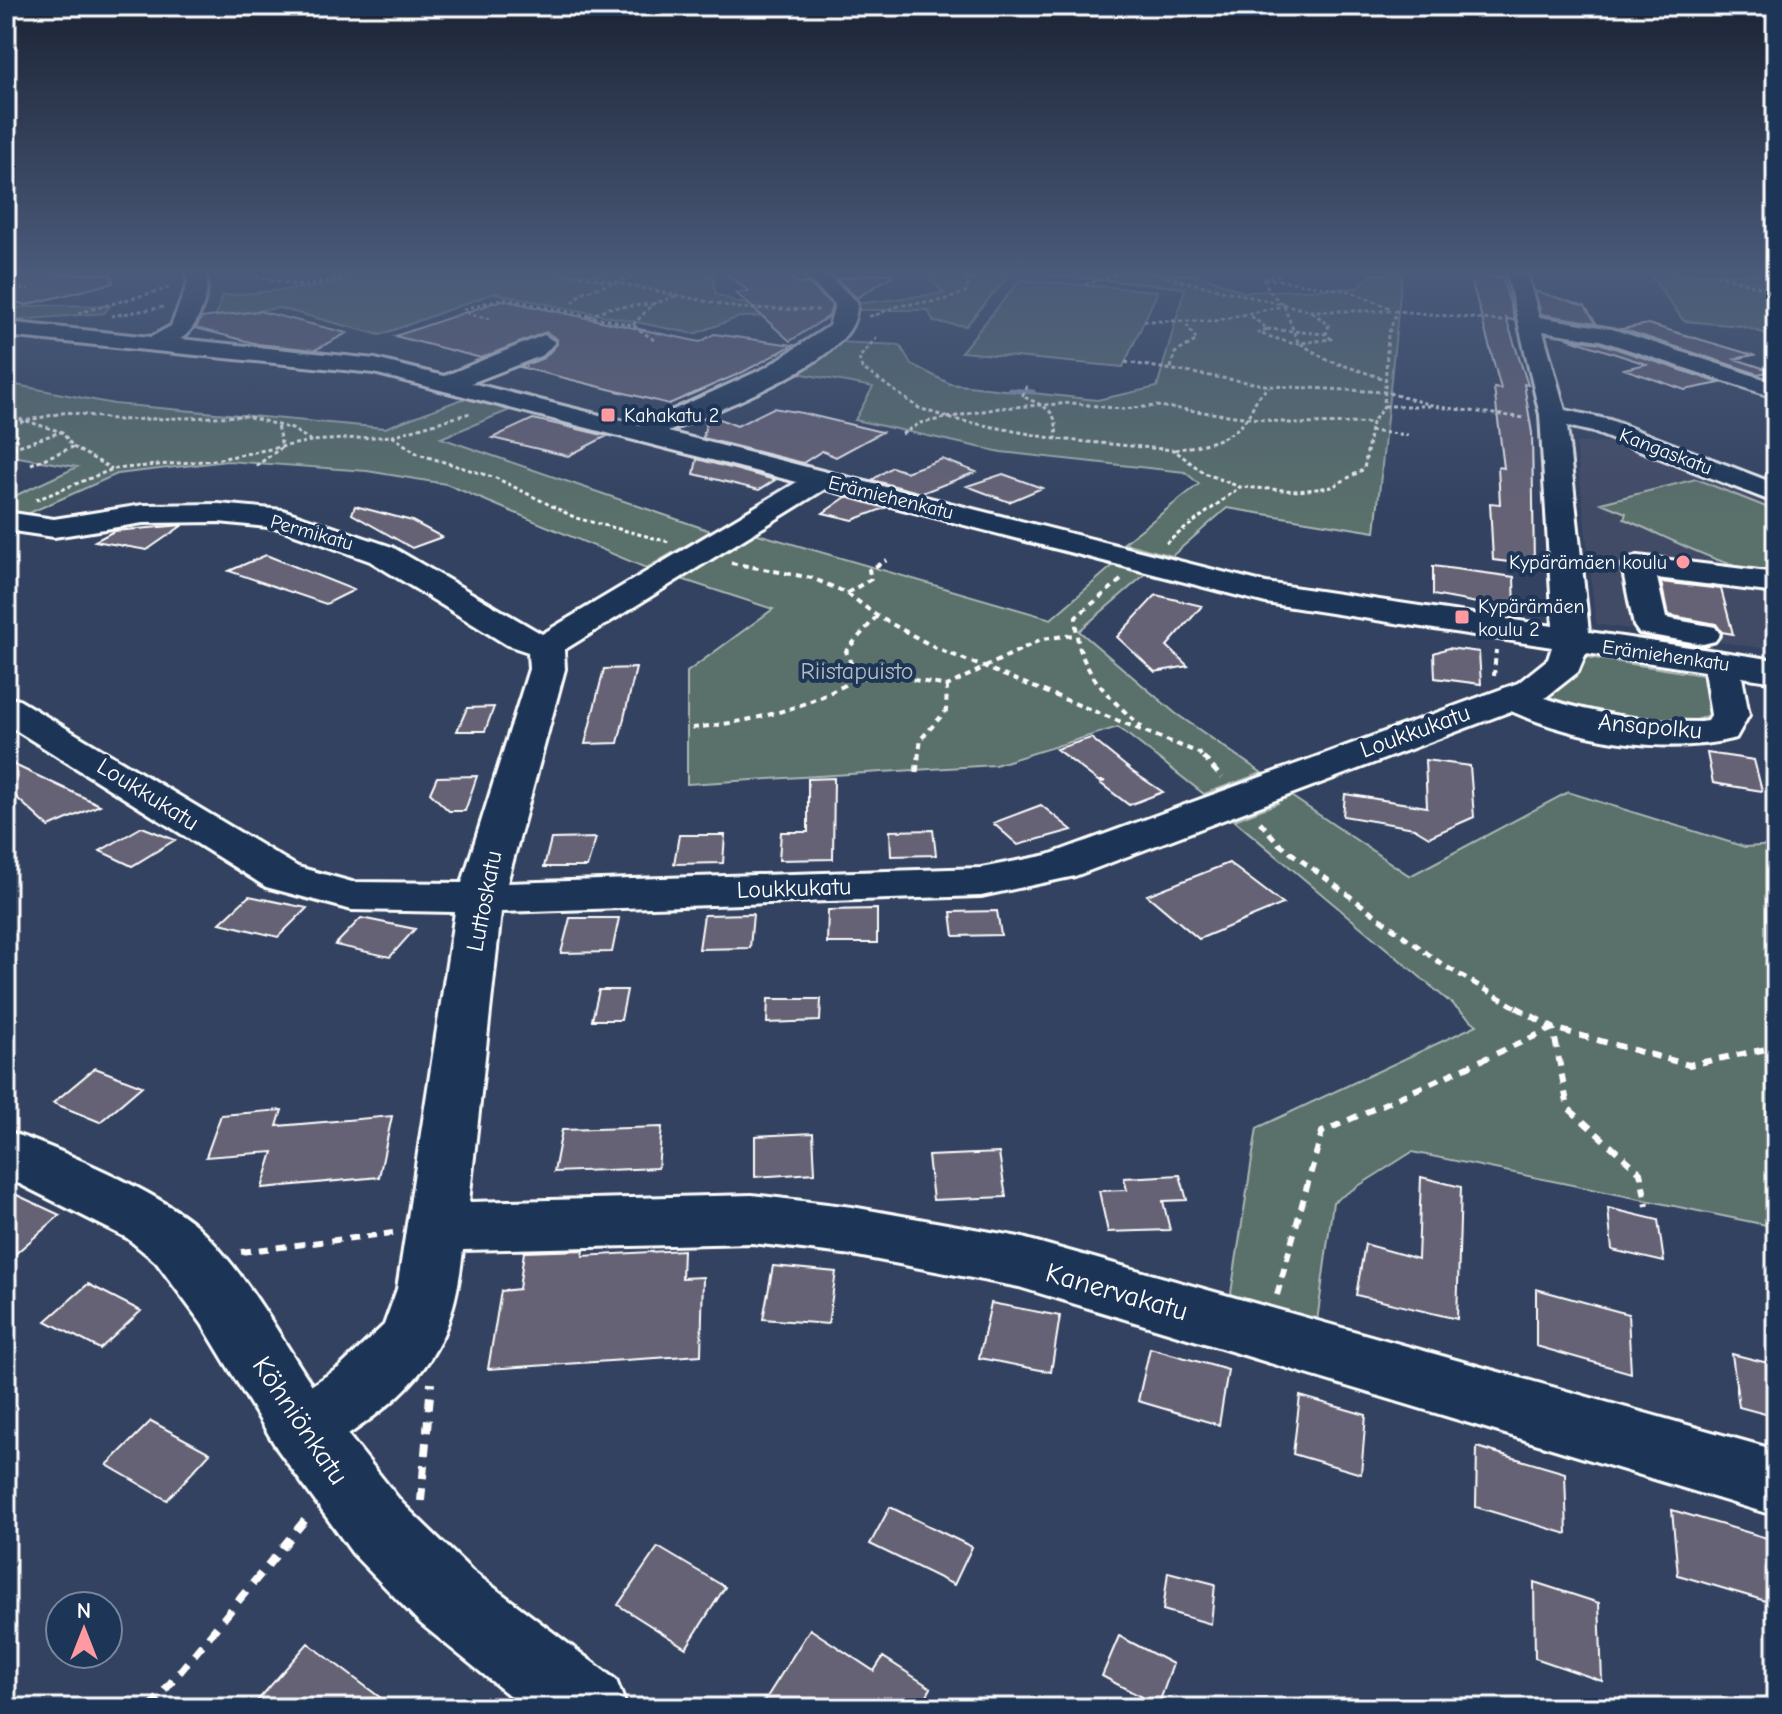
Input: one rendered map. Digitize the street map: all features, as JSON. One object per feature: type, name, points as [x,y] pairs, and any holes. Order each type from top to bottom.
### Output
[{"type":"street","name":"Erämiehenkatu","points":[[270,354],[354,362],[449,383],[1142,562],[1312,602],[1776,671]]},
{"type":"street","points":[[449,383],[525,354]]},
{"type":"street","points":[[645,433],[803,354]]},
{"type":"street","points":[[1538,354],[1553,418],[1572,641]]},
{"type":"street","points":[[1664,354],[1776,391]]},
{"type":"street","name":"Kangaskatu","points":[[1553,418],[1601,426],[1776,494]]},
{"type":"street","points":[[546,646],[822,479]]},
{"type":"street","name":"Permikatu","points":[[6,521],[54,528],[143,514],[219,513],[283,519],[381,554],[519,638],[546,646]]},
{"type":"street","points":[[6,554],[54,528]]},
{"type":"street","points":[[1755,641],[1651,626],[1638,566],[1776,583]]},
{"type":"street","name":"Loukkukatu","points":[[6,708],[282,877],[352,896],[480,898],[981,882],[1059,866],[1531,691],[1565,664],[1572,641]]},
{"type":"street","name":"Luttoskatu","points":[[321,1453],[363,1388],[410,1341],[428,1289],[480,898],[547,669],[546,646]]},
{"type":"street","name":"Ansapolku","points":[[1512,698],[1534,710],[1564,717],[1705,735],[1722,730],[1730,715],[1721,663]]},
{"type":"street","name":"Köhniönkatu","points":[[6,1152],[148,1221],[190,1259],[224,1305],[321,1453],[406,1560],[446,1597],[588,1708]]},
{"type":"street","name":"Kanervakatu","points":[[438,1227],[752,1219],[852,1231],[1019,1262],[1776,1483]]},
{"type":"path","points":[[862,354],[859,358],[862,368],[919,408],[952,419],[1056,439],[1174,450],[1230,436],[1250,418],[1254,399],[1271,386]]},
{"type":"path","points":[[1171,368],[1175,354]]},
{"type":"path","points":[[1317,354],[1385,379]]},
{"type":"path","points":[[1174,450],[1204,473],[1240,487],[1299,491],[1332,487],[1364,469],[1372,423],[1384,406],[1387,354]]},
{"type":"path","points":[[1125,362],[1171,368],[1216,380],[1385,392],[1439,407]]},
{"type":"path","points":[[1024,389],[1053,411],[1058,422],[1056,439]]},
{"type":"path","points":[[31,502],[113,469],[214,460],[311,441],[392,436],[519,401]]},
{"type":"path","points":[[902,434],[920,423],[999,408],[1072,403],[1121,409],[1156,406],[1298,424],[1372,423]]},
{"type":"path","points":[[1384,406],[1439,407],[1553,418]]},
{"type":"path","points":[[20,422],[67,412],[119,420],[246,416],[277,425],[311,441]]},
{"type":"path","points":[[6,415],[20,422],[62,432],[73,447],[113,469]]},
{"type":"path","points":[[277,425],[282,447]]},
{"type":"path","points":[[1370,431],[1408,435]]},
{"type":"path","points":[[6,450],[62,432]]},
{"type":"path","points":[[392,436],[418,454],[496,478],[576,518],[643,534],[717,561],[812,578],[847,593],[877,616],[936,648],[1199,753],[1279,844],[1431,956],[1553,1028],[1689,1065],[1776,1047]]},
{"type":"path","points":[[31,464],[73,447]]},
{"type":"path","points":[[256,466],[282,447]]},
{"type":"path","points":[[1146,730],[1095,684],[1073,635],[1076,617],[1240,487]]},
{"type":"path","points":[[847,593],[871,579],[869,570],[887,560]]},
{"type":"path","points":[[857,678],[846,651],[877,616]]},
{"type":"path","points":[[1512,633],[1511,642],[1496,650],[1493,688],[1512,698]]},
{"type":"path","points":[[692,728],[740,724],[836,692],[857,678],[893,676],[947,686],[988,669],[1042,639],[1073,635]]},
{"type":"path","points":[[916,773],[921,739],[946,711],[947,686]]},
{"type":"path","points":[[1553,1028],[1568,1108],[1640,1172],[1647,1206]]},
{"type":"path","points":[[1266,1335],[1322,1132],[1553,1028]]},
{"type":"path","points":[[190,1259],[438,1227]]},
{"type":"path","points":[[406,1560],[423,1493],[432,1363],[410,1341]]},
{"type":"path","points":[[150,1708],[321,1453]]},
{"type":"shaded area","name":"Kypärämäen koulu","points":[[1626,442],[1776,500],[1776,650],[1596,624],[1576,443]]},
{"type":"green space","points":[[820,354],[905,354],[911,364],[950,384],[1097,400],[1157,387],[1166,354],[1394,354],[1375,532],[1227,508],[1172,556],[1124,543],[1199,484],[1185,472],[1001,452],[855,420],[873,387],[792,372]]},
{"type":"green space","points":[[982,354],[1129,354],[1123,367]]},
{"type":"green space","points":[[6,383],[114,404],[385,428],[470,396],[515,408],[441,438],[711,531],[646,568],[446,484],[367,471],[227,461],[117,474],[16,519],[6,517],[6,500],[77,467],[6,455]]},
{"type":"green space","points":[[1696,479],[1776,511],[1776,575],[1737,567],[1698,552],[1624,519],[1626,513],[1601,503]]},
{"type":"green space","name":"Riistapuisto","points":[[751,532],[1051,619],[1117,562],[1149,571],[1079,631],[1175,713],[1262,773],[1204,794],[1118,727],[995,765],[687,784],[687,672],[773,609],[675,577]]},
{"type":"green space","points":[[1587,657],[1715,677],[1720,711],[1691,722],[1637,725],[1534,698]]},
{"type":"green space","points":[[1285,792],[1410,876],[1568,792],[1745,847],[1776,845],[1776,1227],[1412,1152],[1333,1202],[1316,1329],[1229,1306],[1257,1128],[1477,1025],[1234,820],[1278,803],[1273,796]]},
{"type":"building","points":[[465,354],[491,354],[481,358]]},
{"type":"building","points":[[548,354],[776,354],[669,404],[520,367]]},
{"type":"building","points":[[1491,354],[1518,354],[1528,385],[1524,384],[1532,433],[1534,565],[1493,560],[1490,503],[1500,504],[1498,467],[1504,468],[1494,388],[1501,389]]},
{"type":"building","points":[[1616,354],[1632,354],[1720,383],[1685,390],[1624,369],[1646,364]]},
{"type":"building","points":[[1698,354],[1753,355],[1735,359],[1772,371],[1758,374]]},
{"type":"building","points":[[773,408],[882,432],[836,457],[822,451],[803,463],[703,438],[707,418],[712,416],[737,426]]},
{"type":"building","points":[[533,419],[607,436],[568,456],[492,438]]},
{"type":"building","points":[[697,459],[775,480],[759,490],[694,474]]},
{"type":"building","points":[[942,459],[976,472],[922,493],[872,480],[892,467],[906,472]]},
{"type":"building","points":[[1003,474],[1042,488],[1009,502],[967,486]]},
{"type":"building","points":[[846,497],[885,508],[853,520],[823,513]]},
{"type":"building","points":[[355,506],[412,521],[442,537],[412,548],[352,514]]},
{"type":"building","points":[[183,525],[147,550],[95,541],[114,531]]},
{"type":"building","points":[[266,555],[354,590],[326,604],[229,571]]},
{"type":"building","points":[[1433,566],[1514,577],[1515,610],[1433,595]]},
{"type":"building","points":[[1661,582],[1721,589],[1733,634],[1722,632],[1716,624],[1668,615]]},
{"type":"building","points":[[1156,595],[1202,606],[1167,646],[1188,666],[1155,672],[1117,637]]},
{"type":"building","points":[[1448,648],[1479,652],[1481,684],[1435,678],[1434,653]]},
{"type":"building","points":[[636,668],[618,743],[585,744],[604,669]]},
{"type":"building","points":[[494,707],[485,731],[457,731],[467,708]]},
{"type":"building","points":[[1091,738],[1163,792],[1129,805],[1100,783],[1105,781],[1098,781],[1056,749]]},
{"type":"building","points":[[1707,753],[1754,760],[1762,791],[1713,783]]},
{"type":"building","points":[[1425,760],[1470,766],[1474,817],[1429,837],[1414,828],[1343,816],[1345,794],[1427,807]]},
{"type":"building","points":[[6,761],[100,805],[49,827],[6,788]]},
{"type":"building","points":[[477,776],[465,811],[449,811],[430,793],[437,777]]},
{"type":"building","points":[[834,778],[833,859],[779,860],[781,832],[808,832],[808,779]]},
{"type":"building","points":[[1041,805],[1072,830],[1018,845],[993,823]]},
{"type":"building","points":[[142,827],[175,840],[132,866],[100,851]]},
{"type":"building","points":[[933,830],[936,855],[891,856],[890,831]]},
{"type":"building","points":[[679,835],[725,835],[723,863],[674,864]]},
{"type":"building","points":[[596,838],[587,867],[544,867],[551,839]]},
{"type":"building","points":[[1229,863],[1283,904],[1199,939],[1147,895]]},
{"type":"building","points":[[249,896],[307,908],[278,937],[220,923]]},
{"type":"building","points":[[877,909],[877,943],[827,943],[828,910]]},
{"type":"building","points":[[997,911],[1001,935],[954,936],[951,912]]},
{"type":"building","points":[[753,914],[750,948],[699,949],[704,915]]},
{"type":"building","points":[[361,918],[415,929],[390,957],[335,945]]},
{"type":"building","points":[[570,918],[619,918],[612,952],[561,953]]},
{"type":"building","points":[[599,990],[627,990],[621,1020],[592,1020]]},
{"type":"building","points":[[768,999],[821,999],[820,1021],[767,1023]]},
{"type":"building","points":[[95,1068],[142,1086],[100,1122],[53,1103]]},
{"type":"building","points":[[282,1110],[277,1126],[392,1116],[379,1177],[262,1188],[273,1152],[206,1157],[221,1115]]},
{"type":"building","points":[[662,1127],[658,1168],[554,1172],[562,1130]]},
{"type":"building","points":[[813,1133],[815,1173],[755,1177],[755,1136]]},
{"type":"building","points":[[999,1153],[1006,1197],[933,1200],[928,1156]]},
{"type":"building","points":[[1180,1175],[1187,1200],[1163,1201],[1170,1230],[1108,1232],[1099,1191],[1127,1190],[1124,1178]]},
{"type":"building","points":[[1421,1177],[1461,1187],[1457,1319],[1356,1295],[1365,1244],[1418,1259]]},
{"type":"building","points":[[6,1190],[60,1215],[6,1262]]},
{"type":"building","points":[[1608,1208],[1658,1220],[1664,1262],[1612,1250]]},
{"type":"building","points":[[584,1250],[583,1256],[683,1250],[682,1278],[703,1277],[701,1355],[488,1369],[501,1291],[519,1289],[524,1252]]},
{"type":"building","points":[[773,1266],[836,1272],[828,1324],[763,1319]]},
{"type":"building","points":[[88,1284],[141,1311],[100,1349],[46,1321]]},
{"type":"building","points":[[1536,1289],[1628,1314],[1631,1373],[1536,1346]]},
{"type":"building","points":[[991,1303],[1060,1316],[1051,1372],[979,1358]]},
{"type":"building","points":[[1150,1348],[1228,1370],[1219,1425],[1138,1401]]},
{"type":"building","points":[[1732,1354],[1776,1365],[1776,1417],[1739,1407]]},
{"type":"building","points":[[1300,1396],[1366,1415],[1361,1474],[1293,1454]]},
{"type":"building","points":[[151,1421],[210,1453],[167,1500],[107,1465]]},
{"type":"building","points":[[1477,1447],[1565,1473],[1567,1534],[1476,1507]]},
{"type":"building","points":[[890,1507],[972,1547],[954,1585],[870,1544]]},
{"type":"building","points":[[1672,1510],[1767,1538],[1776,1604],[1678,1575]]},
{"type":"building","points":[[658,1547],[725,1587],[686,1648],[618,1605]]},
{"type":"building","points":[[1168,1572],[1215,1584],[1211,1624],[1163,1610]]},
{"type":"building","points":[[1534,1582],[1599,1603],[1602,1681],[1535,1658]]},
{"type":"building","points":[[810,1629],[874,1671],[883,1657],[931,1688],[920,1708],[760,1708]]},
{"type":"building","points":[[1119,1636],[1173,1664],[1158,1706],[1102,1676]]},
{"type":"building","points":[[308,1643],[394,1708],[251,1708]]},
{"type":"waterway","points":[[1010,390],[1033,392]]},
{"type":"place","name":"Kahakatu 2","points":[[608,415]]},
{"type":"place","name":"Kypärämäen koulu","points":[[1683,562]]},
{"type":"place","name":"Kypärämäen koulu 2","points":[[1462,617]]}]
